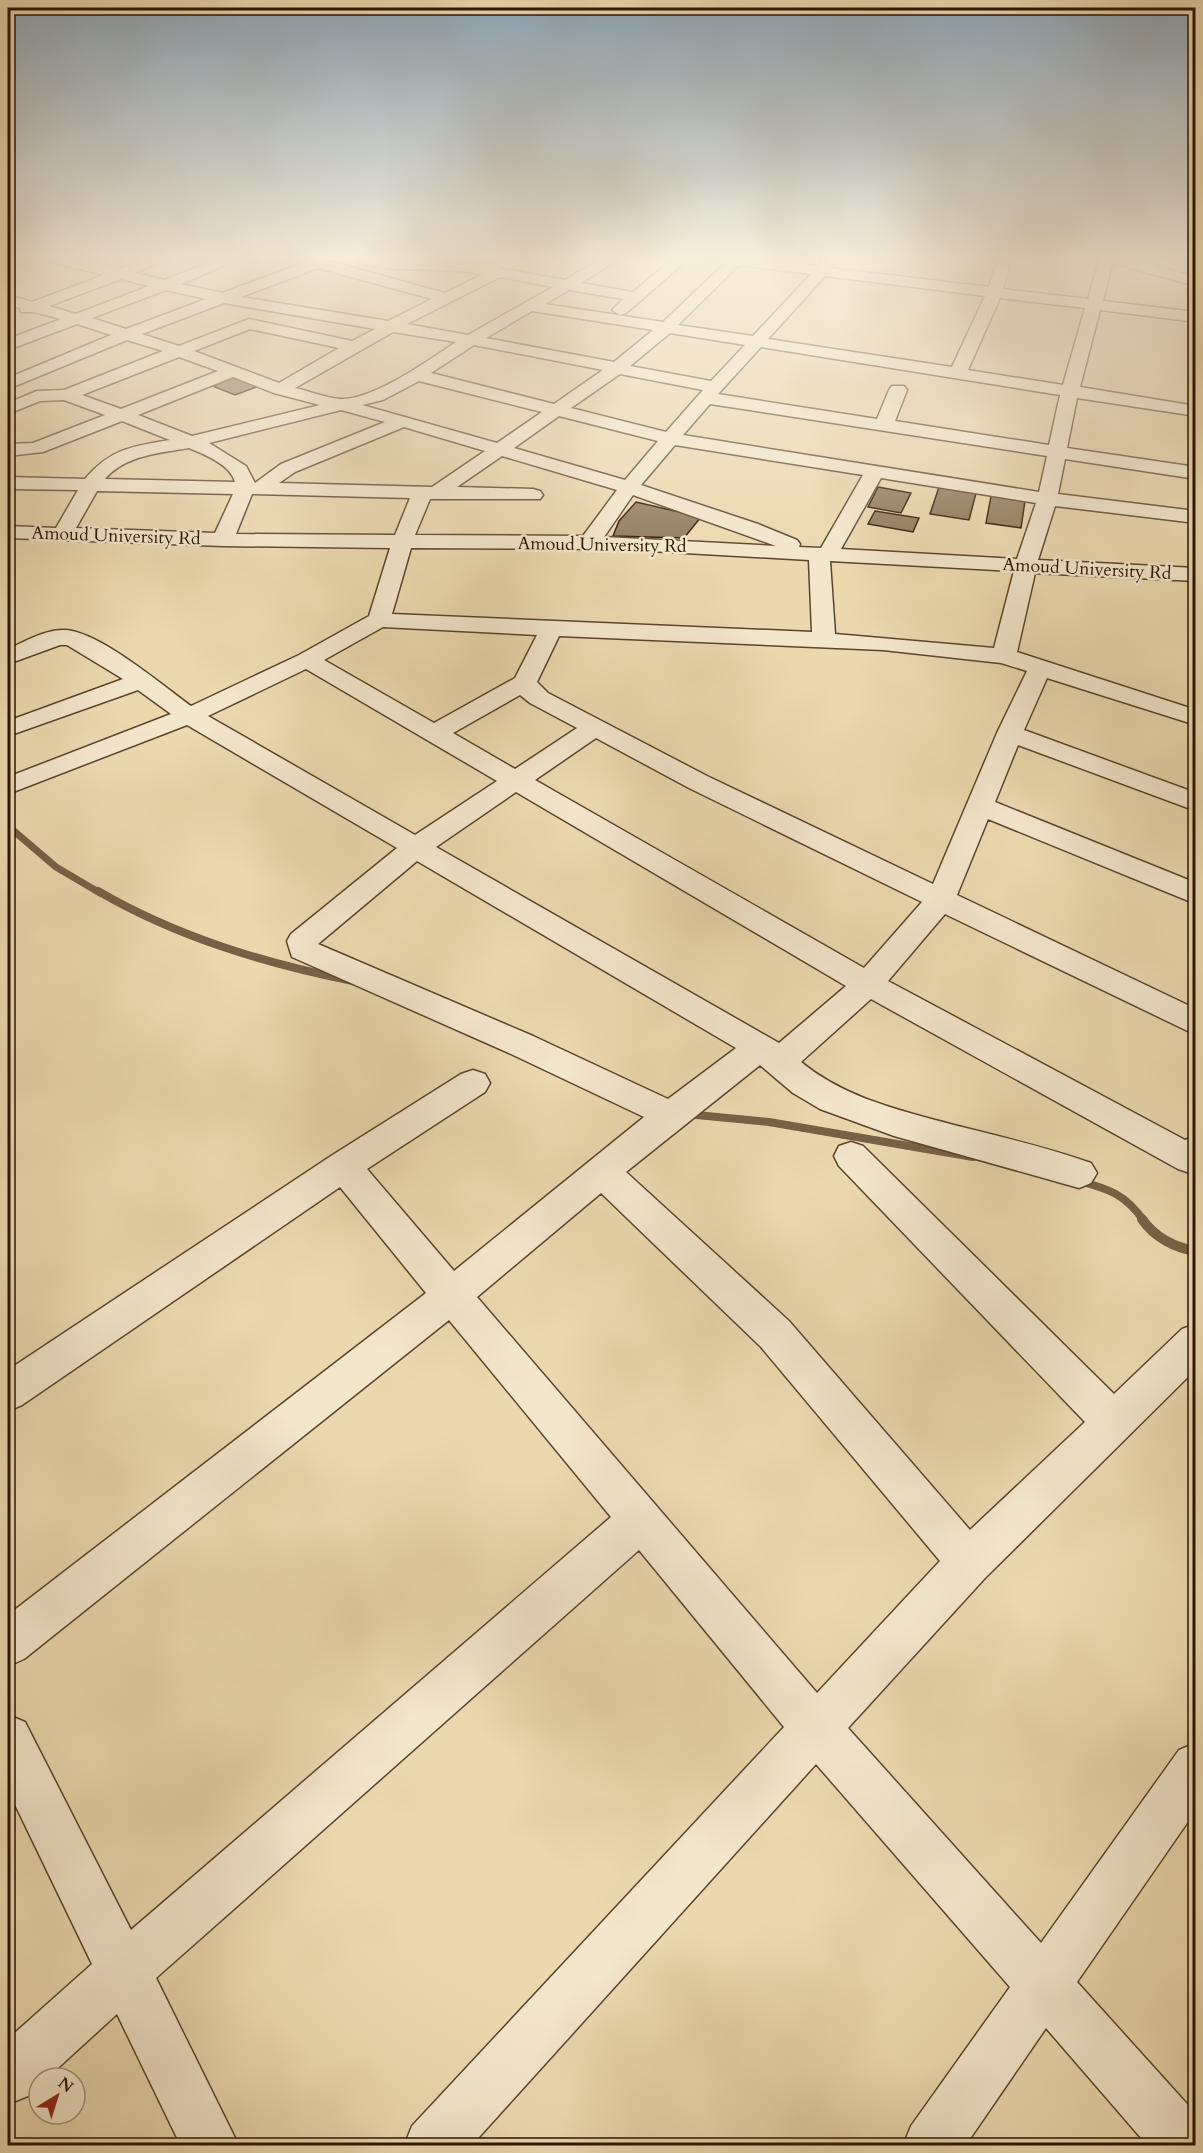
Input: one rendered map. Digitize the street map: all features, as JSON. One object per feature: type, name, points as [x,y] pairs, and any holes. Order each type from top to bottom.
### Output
[{"type":"street","points":[[8,384],[69,358]]},
{"type":"street","points":[[66,396],[165,358]]},
{"type":"street","points":[[198,358],[280,389],[403,421],[629,487],[751,528],[819,554]]},
{"type":"street","points":[[280,389],[333,358]]},
{"type":"street","points":[[63,534],[90,486],[106,466],[119,458],[377,396],[442,358]]},
{"type":"street","points":[[563,358],[711,392],[884,426],[1196,473]]},
{"type":"street","points":[[379,620],[402,543],[429,493],[556,411],[629,358]]},
{"type":"street","points":[[589,543],[629,487],[742,358]]},
{"type":"street","points":[[861,358],[1196,411]]},
{"type":"street","points":[[958,373],[964,358]]},
{"type":"street","points":[[1004,656],[1026,565],[1047,499],[1079,358]]},
{"type":"street","points":[[8,450],[36,448],[231,372]]},
{"type":"street","points":[[417,375],[672,439],[1047,499],[1196,517]]},
{"type":"street","points":[[884,426],[898,390]]},
{"type":"street","points":[[8,395],[25,401]]},
{"type":"street","points":[[8,409],[45,395],[66,396],[212,451],[239,471],[252,488]]},
{"type":"street","points":[[223,540],[252,488],[288,468],[403,421]]},
{"type":"street","points":[[824,639],[819,554],[875,472]]},
{"type":"street","points":[[8,483],[533,495]]},
{"type":"street","name":"Amoud University Rd","points":[[8,532],[223,540],[589,543],[1026,565],[1194,580]]},
{"type":"street","points":[[8,786],[189,716],[307,660],[379,620],[551,630],[824,639],[1004,656],[1196,718]]},
{"type":"street","points":[[433,734],[525,682],[551,630]]},
{"type":"street","points":[[8,657],[64,637],[77,639],[189,716],[771,1054],[805,1084],[832,1100],[894,1122],[1079,1173]]},
{"type":"street","points":[[307,660],[868,984],[1190,1159],[1196,1149]]},
{"type":"street","points":[[8,1643],[451,1296],[671,1115],[771,1054],[868,984],[941,899],[1010,733],[1040,668]]},
{"type":"street","points":[[8,729],[141,681]]},
{"type":"street","points":[[525,682],[539,698],[698,782],[1196,1023]]},
{"type":"street","points":[[595,728],[416,847],[302,941],[303,949],[511,1040],[671,1115]]},
{"type":"street","points":[[1010,733],[1196,803]]},
{"type":"street","points":[[979,806],[1196,894]]},
{"type":"street","points":[[8,1392],[343,1166],[473,1083]]},
{"type":"street","points":[[851,1156],[1113,1422]]},
{"type":"street","points":[[343,1166],[816,1728],[1186,2145]]},
{"type":"street","points":[[602,1172],[774,1334],[969,1562]]},
{"type":"street","points":[[432,2145],[969,1562],[1196,1342]]},
{"type":"street","points":[[8,2076],[123,1972],[641,1520]]},
{"type":"street","points":[[8,1739],[211,2145]]},
{"type":"street","points":[[931,2145],[1196,1767]]},
{"type":"building","points":[[234,376],[259,386],[235,395],[210,385]]},
{"type":"building","points":[[878,487],[911,493],[901,513],[868,507]]},
{"type":"building","points":[[939,487],[976,493],[969,520],[930,514]]},
{"type":"building","points":[[991,496],[1025,501],[1021,528],[986,523]]},
{"type":"building","points":[[636,502],[701,517],[684,538],[613,536],[619,521]]},
{"type":"building","points":[[875,511],[919,518],[913,532],[868,524]]},
{"type":"waterway","points":[[8,826],[56,867],[100,893]]},
{"type":"waterway","points":[[98,891],[190,935],[254,957],[353,981]]},
{"type":"waterway","points":[[686,1114],[769,1122],[973,1157]]},
{"type":"waterway","points":[[1079,1181],[1116,1194],[1130,1204],[1144,1221]]},
{"type":"waterway","points":[[1142,1219],[1166,1241],[1196,1251]]}]
